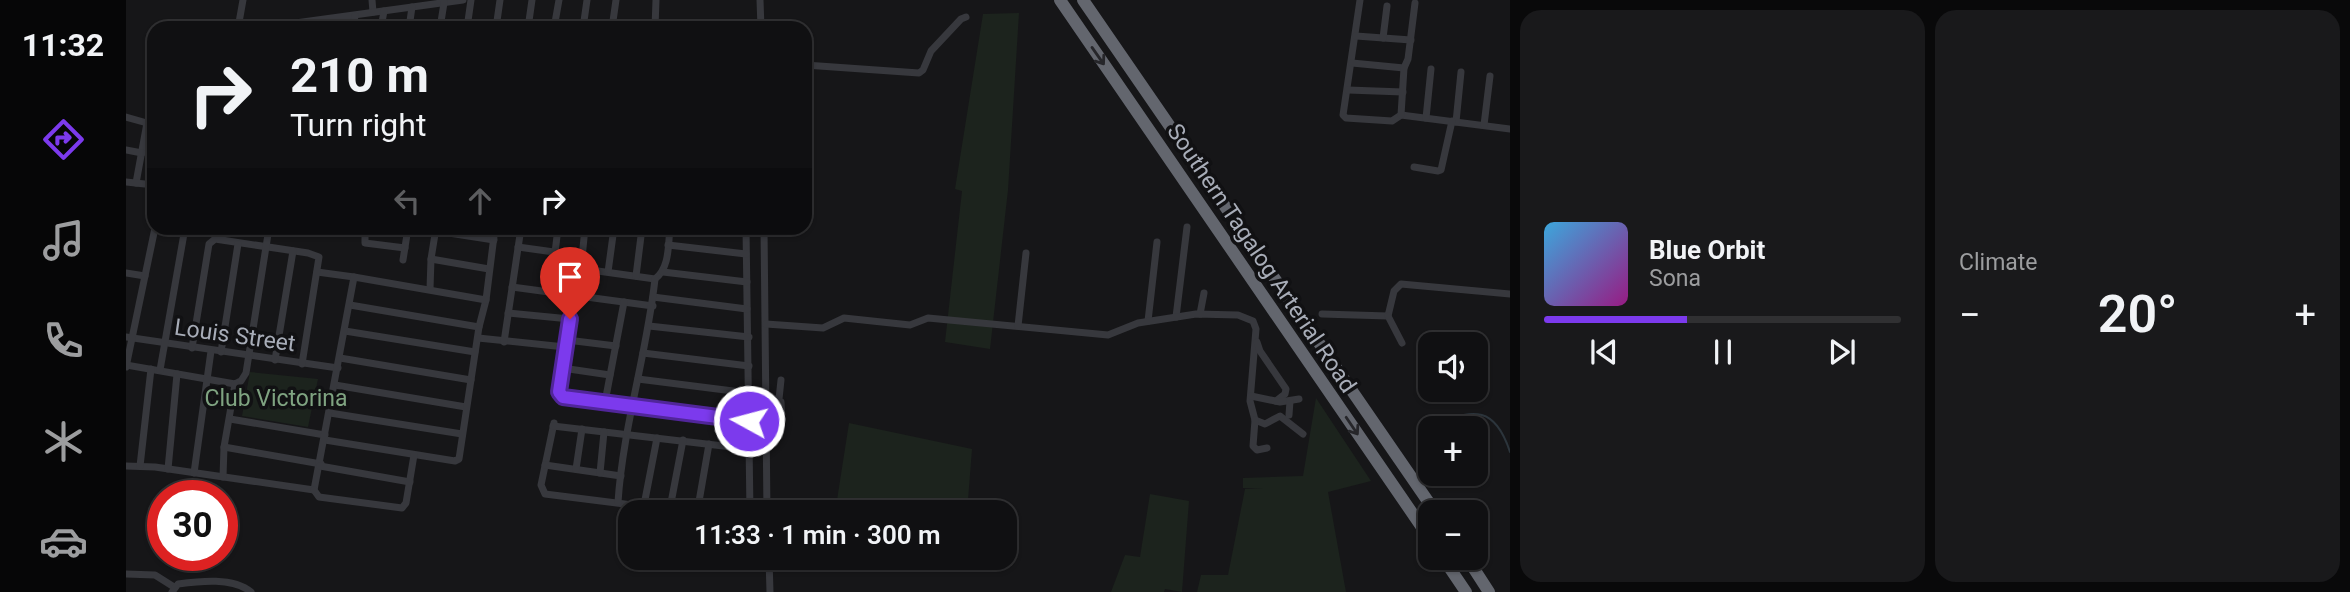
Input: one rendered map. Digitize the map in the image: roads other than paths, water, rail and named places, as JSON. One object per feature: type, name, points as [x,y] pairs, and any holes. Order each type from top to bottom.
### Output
[{"type":"highway","name":"Southern Tagalog Arterial Road","points":[[1060,0],[1418,522]]},
{"type":"highway","name":"Southern Tagalog Arterial Road","points":[[1083,0],[1427,500]]},
{"type":"highway","points":[[1451,570],[1466,592]]},
{"type":"highway","points":[[1475,570],[1489,592]]},
{"type":"street","points":[[239,21],[243,0]]},
{"type":"street","points":[[372,0],[373,12]]},
{"type":"street","points":[[336,21],[373,12],[463,0]]},
{"type":"street","points":[[468,21],[471,0]]},
{"type":"street","points":[[497,21],[500,0]]},
{"type":"street","points":[[529,21],[532,0]]},
{"type":"street","points":[[555,21],[559,0]]},
{"type":"street","points":[[584,21],[587,0]]},
{"type":"street","points":[[613,21],[616,0]]},
{"type":"street","points":[[655,21],[656,0]]},
{"type":"street","points":[[760,0],[761,21]]},
{"type":"street","points":[[1360,0],[1343,115],[1346,118],[1392,121],[1401,115],[1510,128]]},
{"type":"street","points":[[441,21],[444,3]]},
{"type":"street","points":[[1401,115],[1404,68],[1408,59],[1415,3]]},
{"type":"street","points":[[1382,38],[1387,6]]},
{"type":"street","points":[[410,21],[412,7]]},
{"type":"street","points":[[382,21],[384,11]]},
{"type":"street","points":[[354,21],[355,16]]},
{"type":"street","points":[[812,65],[919,73],[939,42],[961,19],[966,18]]},
{"type":"street","points":[[1356,36],[1411,40]]},
{"type":"street","points":[[1352,63],[1404,68]]},
{"type":"street","points":[[1426,118],[1431,69]]},
{"type":"street","points":[[1414,167],[1441,170],[1454,122],[1461,72]]},
{"type":"street","points":[[1484,125],[1490,76]]},
{"type":"street","points":[[1348,90],[1403,92]]},
{"type":"street","points":[[126,117],[147,122]]},
{"type":"street","points":[[136,183],[147,134]]},
{"type":"street","points":[[126,150],[142,153]]},
{"type":"street","points":[[126,182],[147,185]]},
{"type":"street","points":[[1176,317],[1187,227]]},
{"type":"street","points":[[154,235],[129,338],[126,366],[236,384]]},
{"type":"street","points":[[140,466],[156,370],[165,344],[184,235]]},
{"type":"street","points":[[223,477],[224,447],[236,384],[245,377],[268,235]]},
{"type":"street","points":[[364,235],[363,240],[368,245],[405,248]]},
{"type":"street","points":[[403,260],[407,235]]},
{"type":"street","points":[[430,289],[435,235]]},
{"type":"street","points":[[468,235],[494,240]]},
{"type":"street","points":[[230,419],[414,455],[455,461],[459,459],[494,235]]},
{"type":"street","points":[[505,342],[519,235]]},
{"type":"street","points":[[557,235],[555,265],[655,279]]},
{"type":"street","points":[[581,268],[584,235]]},
{"type":"street","points":[[608,272],[613,235]]},
{"type":"street","points":[[636,276],[641,235]]},
{"type":"street","points":[[618,500],[627,434],[649,326],[655,279],[663,272],[669,235]]},
{"type":"street","points":[[746,235],[750,500]]},
{"type":"street","points":[[764,235],[767,500]]},
{"type":"street","points":[[192,348],[209,244],[215,239],[319,257],[302,364]]},
{"type":"street","points":[[1148,321],[1157,242]]},
{"type":"street","points":[[221,352],[238,244]]},
{"type":"street","points":[[668,245],[746,254]]},
{"type":"street","points":[[518,247],[554,252]]},
{"type":"street","points":[[275,360],[293,251]]},
{"type":"street","points":[[1018,326],[1026,253]]},
{"type":"street","points":[[431,259],[489,269]]},
{"type":"street","points":[[317,272],[486,300]]},
{"type":"street","points":[[663,272],[747,282]]},
{"type":"street","points":[[126,273],[145,276]]},
{"type":"street","points":[[354,277],[321,465],[314,490],[318,497],[402,508],[407,503],[414,455]]},
{"type":"street","points":[[1402,342],[1388,316],[1394,291],[1401,284],[1510,294]]},
{"type":"street","points":[[512,287],[624,302],[747,309]]},
{"type":"street","points":[[1200,314],[1204,293]]},
{"type":"street","points":[[574,295],[559,392],[563,397],[749,421]]},
{"type":"street","points":[[606,402],[624,302]]},
{"type":"street","points":[[349,305],[479,327]]},
{"type":"street","points":[[508,313],[570,319]]},
{"type":"street","points":[[766,324],[823,328],[844,318],[910,325],[928,318],[1108,335],[1148,321],[1200,314],[1238,315],[1250,319],[1256,329],[1251,396],[1255,420],[1252,446],[1257,450],[1267,448]]},
{"type":"street","points":[[1322,314],[1388,316]]},
{"type":"street","points":[[649,326],[749,337]]},
{"type":"street","points":[[345,331],[475,352]]},
{"type":"street","name":"Louis Street","points":[[129,338],[338,368]]},
{"type":"street","points":[[478,338],[505,342],[616,346]]},
{"type":"street","points":[[1255,338],[1260,351],[1286,389],[1285,394],[1276,401]]},
{"type":"street","points":[[194,473],[211,351]]},
{"type":"street","points":[[643,353],[749,366]]},
{"type":"street","points":[[340,358],[471,380]]},
{"type":"street","points":[[562,368],[610,375]]},
{"type":"street","points":[[168,469],[177,374]]},
{"type":"street","points":[[638,379],[749,393]]},
{"type":"street","points":[[766,399],[779,398],[781,380]]},
{"type":"street","points":[[335,385],[466,407]]},
{"type":"street","points":[[1251,396],[1276,401],[1299,399]]},
{"type":"street","points":[[1289,415],[1290,401]]},
{"type":"street","points":[[766,437],[782,420],[781,402]]},
{"type":"street","points":[[330,413],[462,435]]},
{"type":"street","points":[[1255,420],[1265,424],[1280,416],[1303,434]]},
{"type":"street","points":[[618,502],[548,495],[542,491],[554,424],[749,449]]},
{"type":"street","points":[[576,469],[582,429]]},
{"type":"street","points":[[600,473],[604,432]]},
{"type":"street","points":[[645,500],[657,438]]},
{"type":"street","points":[[672,500],[683,440]]},
{"type":"street","points":[[699,500],[709,444]]},
{"type":"street","points":[[224,447],[410,482]]},
{"type":"street","points":[[545,465],[621,476]]},
{"type":"street","points":[[126,466],[168,469],[314,490]]},
{"type":"street","points":[[769,570],[770,592]]},
{"type":"street","points":[[126,574],[155,575],[173,589],[196,582],[223,583],[240,586],[251,592]]},
{"type":"waterway","points":[[1458,416],[1485,416]]},
{"type":"waterway","points":[[1488,418],[1502,434],[1510,452]]},
{"type":"park label","name":"Club Victorina","points":[[276,398]]}]
